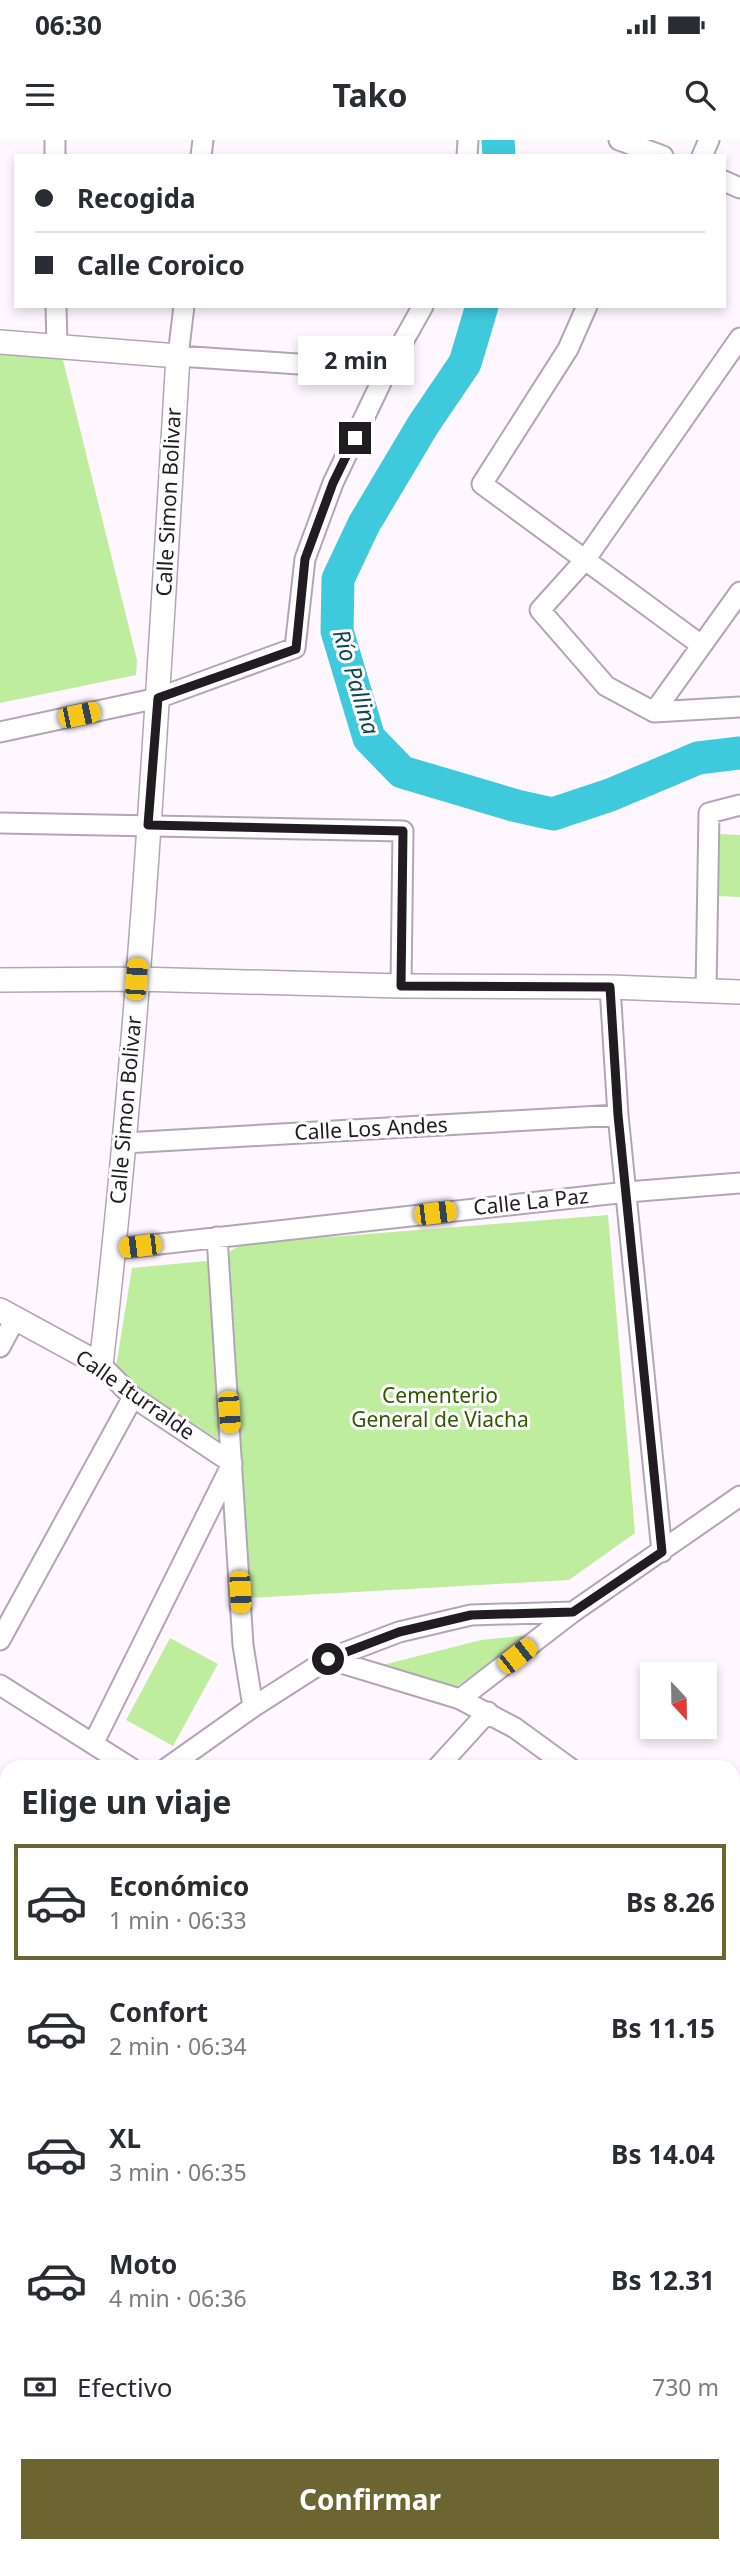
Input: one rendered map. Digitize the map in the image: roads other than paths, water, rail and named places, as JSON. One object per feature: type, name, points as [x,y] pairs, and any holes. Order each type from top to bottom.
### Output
[{"type":"main road","points":[[0,342],[178,356]]},
{"type":"main road","name":"Calle Simon Bolivar","points":[[101,1365],[115,1249],[158,698],[178,356]]},
{"type":"main road","points":[[0,980],[136,979],[401,986],[610,987],[740,992]]},
{"type":"main road","name":"Calle Iturralde","points":[[7,1314],[101,1365]]},
{"type":"street","points":[[619,140],[654,154]]},
{"type":"street","points":[[56,308],[57,345]]},
{"type":"street","name":"Calle Simon Bolivar","points":[[178,356],[184,308]]},
{"type":"street","points":[[0,732],[158,698],[296,649],[305,559],[333,483],[387,370],[421,308]]},
{"type":"street","points":[[586,308],[568,349],[482,484],[701,645]]},
{"type":"street","points":[[740,338],[585,560],[540,610],[606,686],[653,712],[740,707]]},
{"type":"street","points":[[178,356],[387,370]]},
{"type":"street","points":[[653,712],[740,592]]},
{"type":"street","points":[[706,991],[709,813],[740,805]]},
{"type":"street","points":[[1,824],[403,831],[401,986]]},
{"type":"street","points":[[610,987],[618,1115],[662,1552]]},
{"type":"street","name":"Calle Los Andes","points":[[124,1143],[618,1115]]},
{"type":"street","name":"Calle La Paz","points":[[115,1249],[627,1192],[740,1183]]},
{"type":"street","points":[[216,1237],[243,1644],[253,1707]]},
{"type":"street","points":[[0,1347],[7,1314]]},
{"type":"street","name":"Calle Iturralde","points":[[101,1365],[133,1397],[232,1463]]},
{"type":"street","points":[[0,1640],[133,1397]]},
{"type":"street","points":[[93,1744],[232,1463]]},
{"type":"street","points":[[460,1699],[573,1612],[740,1496]]},
{"type":"street","points":[[178,1760],[253,1707],[328,1659],[399,1632],[471,1615],[573,1612]]},
{"type":"street","points":[[328,1659],[460,1699],[516,1728],[559,1760]]},
{"type":"street","points":[[0,1685],[118,1760]]},
{"type":"street","points":[[444,1760],[488,1712]]},
{"type":"waterway","name":"Río Pallina","points":[[498,140],[499,154]]},
{"type":"waterway","name":"Río Pallina","points":[[481,308],[465,363],[423,425],[364,524],[338,579],[337,631],[369,738],[402,772],[553,814],[610,795],[698,758],[740,753]]},
{"type":"park label","name":"Cementerio General de Viacha","points":[[440,1408]]}]
